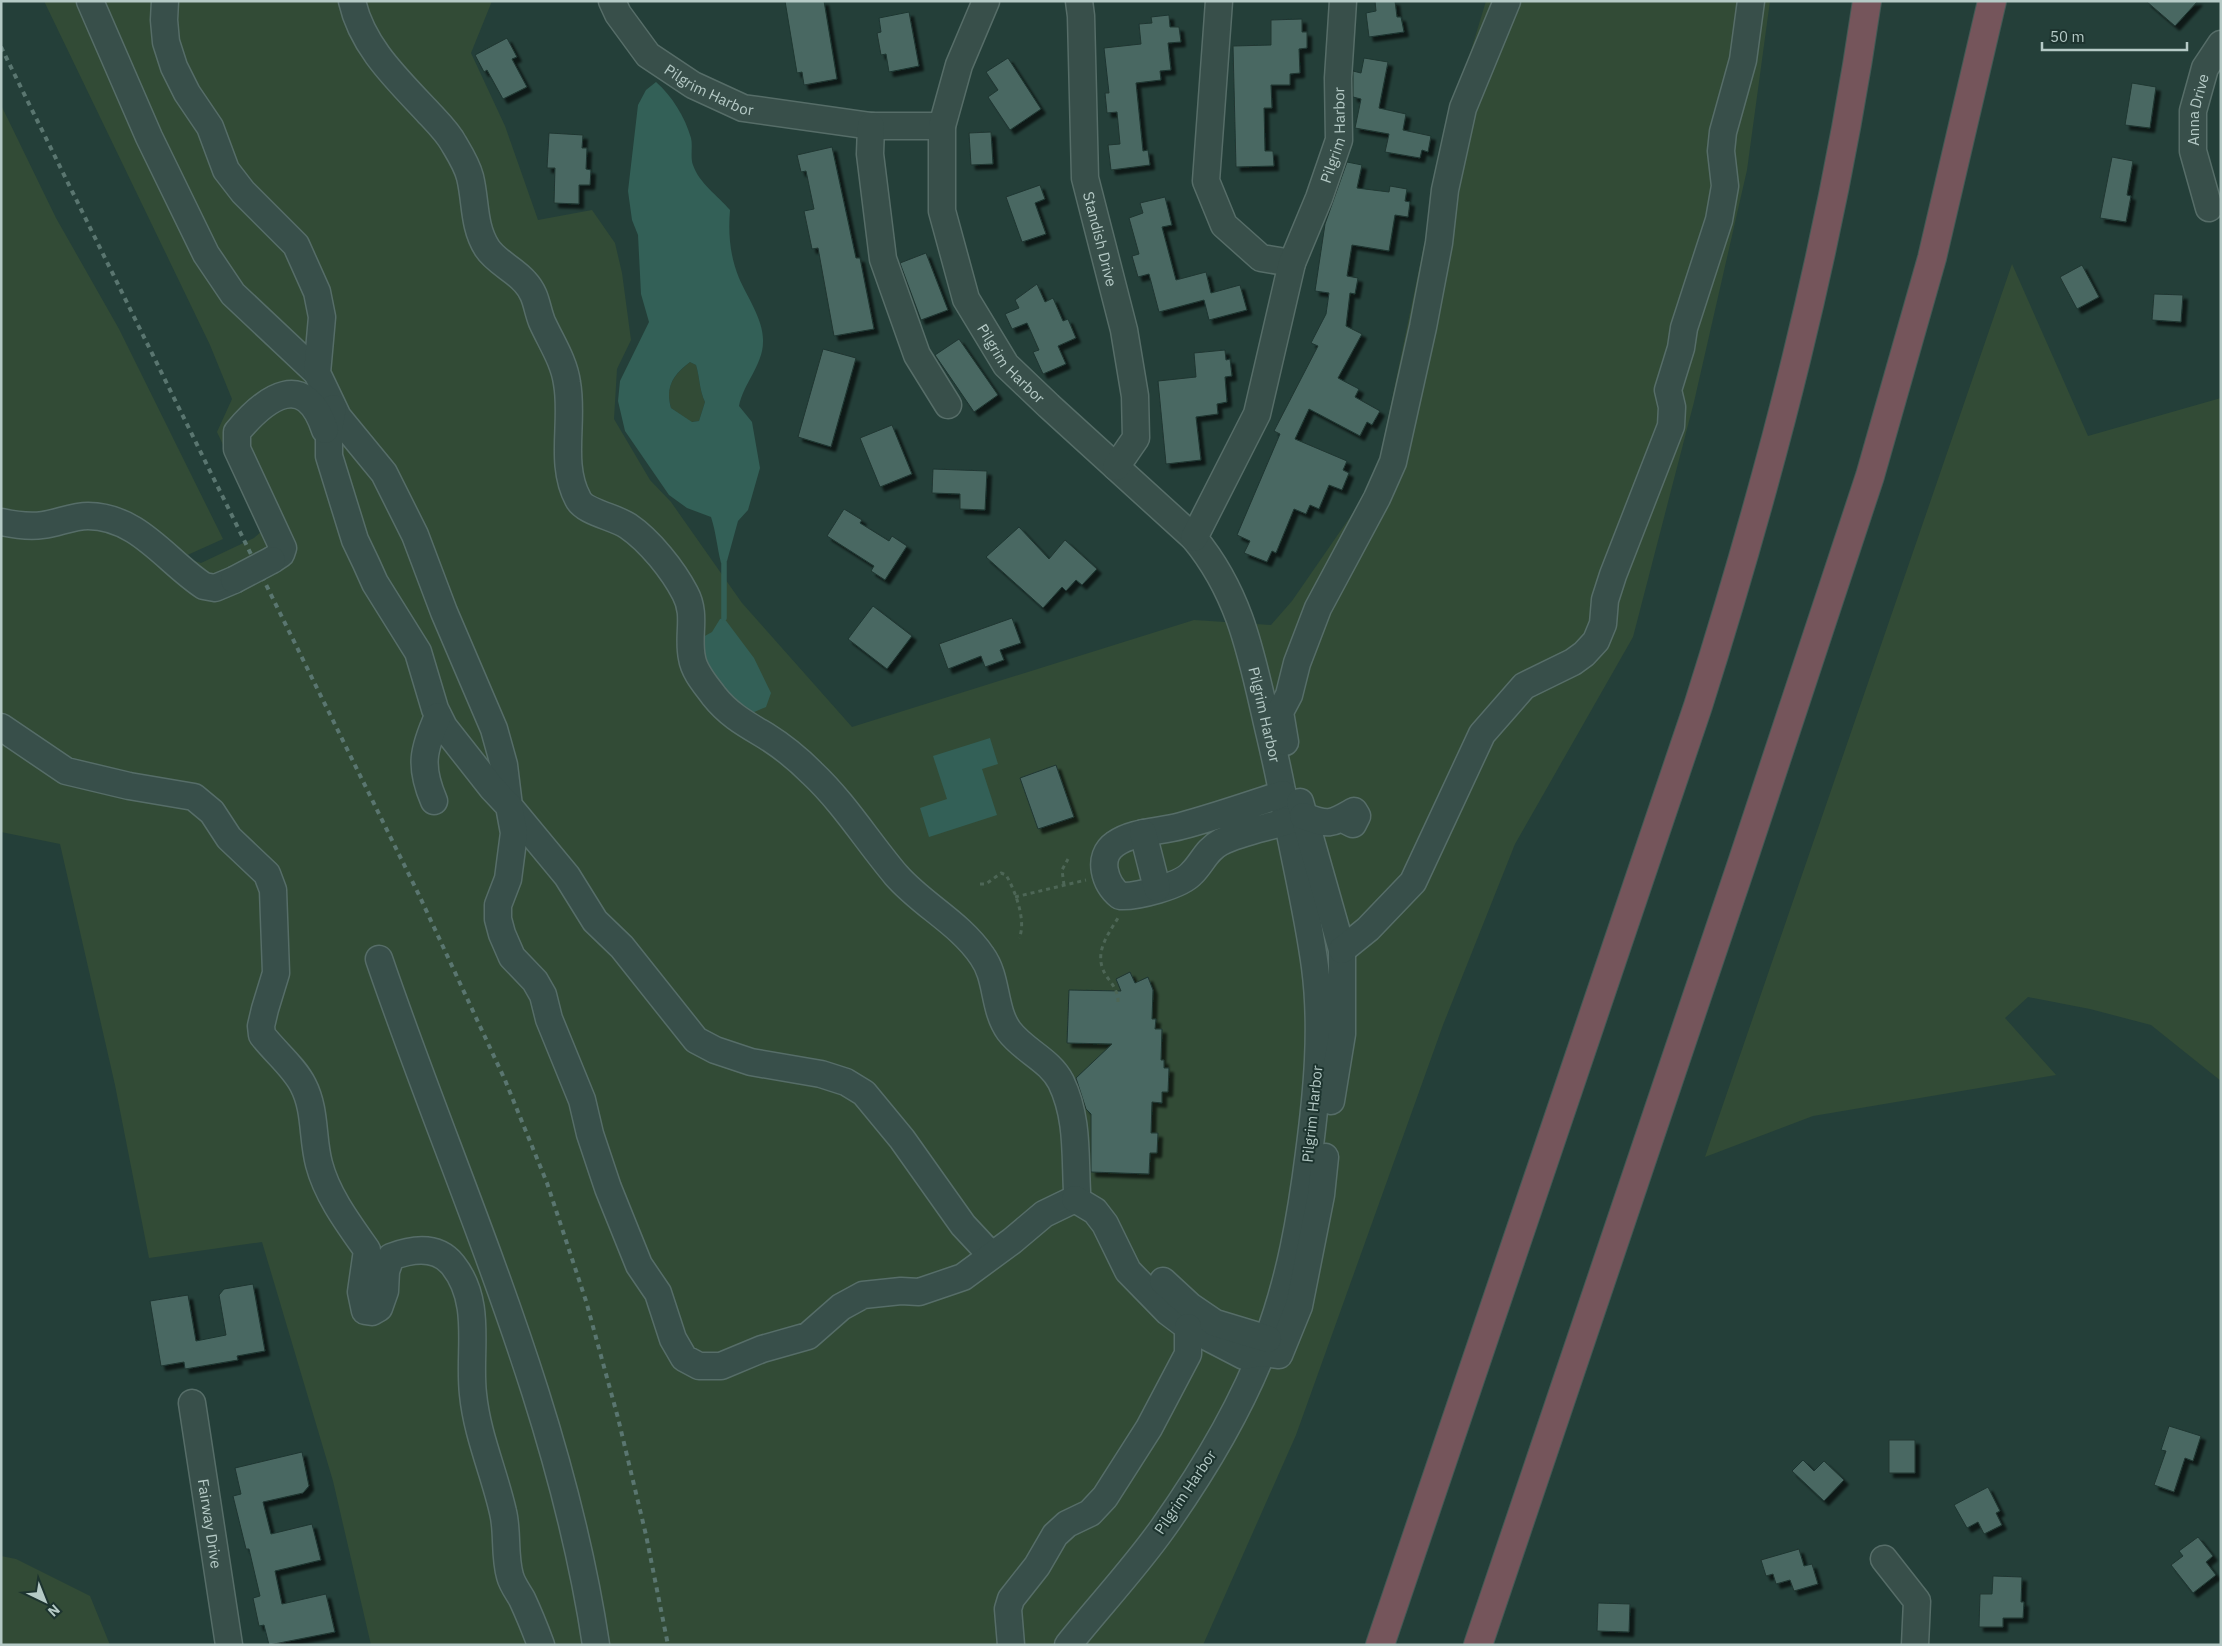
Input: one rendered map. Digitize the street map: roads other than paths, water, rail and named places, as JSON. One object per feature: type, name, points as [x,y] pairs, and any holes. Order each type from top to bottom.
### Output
[{"type":"highway","points":[[1852,1],[1860,52]]},
{"type":"highway","points":[[1380,1645],[1698,706],[1744,559],[1805,326],[1839,168],[1860,52],[1867,1]]},
{"type":"highway","points":[[1478,1645],[1739,873],[1870,476],[1932,258],[1992,1]]},
{"type":"street","points":[[90,1],[157,153],[206,254],[233,294],[317,373],[340,421],[384,473],[420,547],[444,612],[494,729],[504,765],[514,833],[508,879],[498,905],[498,919],[502,934],[512,957],[535,982],[543,995],[549,1018],[582,1100],[590,1134],[608,1188],[640,1265],[658,1293],[673,1338],[684,1358],[700,1366],[721,1366],[762,1349],[808,1336],[841,1307],[864,1295],[900,1291],[919,1292],[936,1288],[962,1277],[1044,1214],[1075,1199],[1078,1191],[1075,1136],[1072,1113],[1065,1091],[1053,1069],[1022,1046],[1008,1030],[998,1009],[989,968],[985,959],[961,932],[898,877],[828,788],[811,771],[781,746],[731,716],[702,680],[692,662],[690,644],[692,610],[685,593],[674,576],[633,530],[615,518],[582,506],[570,479],[568,457],[570,421],[567,382],[560,359],[541,319],[535,294],[523,279],[488,251],[480,234],[474,213],[469,174],[451,138],[384,64],[368,41],[355,13],[352,1]]},
{"type":"street","points":[[165,1],[166,42],[174,67],[187,94],[210,127],[226,170],[243,192],[296,245],[317,292],[322,317],[317,373]]},
{"type":"street","name":"Pilgrim Harbor","points":[[612,1],[618,14],[648,55],[694,85],[743,108],[871,126],[942,126]]},
{"type":"street","name":"Pilgrim Harbor","points":[[986,1],[959,65],[942,126],[942,211],[966,299],[1006,365],[1194,538],[1212,560],[1233,600],[1249,642],[1283,794],[1295,818],[1315,968],[1318,1062],[1316,1101],[1296,1238],[1265,1346],[1226,1429],[1201,1472],[1161,1531],[1068,1645]]},
{"type":"street","name":"Standish Drive","points":[[1079,1],[1086,178],[1124,330],[1135,396],[1136,438],[1116,467]]},
{"type":"street","points":[[1219,1],[1206,181],[1224,225],[1261,258],[1292,263]]},
{"type":"street","name":"Pilgrim Harbor","points":[[1194,538],[1257,414],[1292,263],[1319,198],[1339,140],[1338,78],[1344,1]]},
{"type":"street","points":[[1162,1281],[1190,1306],[1215,1322],[1265,1346],[1278,1355],[1299,1306],[1321,1195],[1334,1078],[1342,1034],[1342,950],[1295,818],[1288,754],[1280,712],[1289,695],[1297,663],[1318,608],[1377,498],[1393,462],[1425,318],[1439,243],[1445,190],[1462,108],[1507,1]]},
{"type":"street","points":[[1342,950],[1368,929],[1413,882],[1482,734],[1499,713],[1524,686],[1573,662],[1584,654],[1596,641],[1603,624],[1605,600],[1671,426],[1672,408],[1668,390],[1681,348],[1684,328],[1719,220],[1725,186],[1721,151],[1723,132],[1743,60],[1751,1]]},
{"type":"street","name":"Anna Drive","points":[[2209,208],[2193,151],[2193,111],[2204,68],[2221,44]]},
{"type":"street","points":[[871,126],[870,154],[883,259],[917,355],[948,405]]},
{"type":"street","points":[[1,522],[33,526],[87,516],[114,521],[147,537],[204,586],[210,588],[220,586],[277,558],[283,548],[237,449],[237,432],[261,405],[280,395],[296,394],[308,399],[316,409],[328,446],[336,484],[355,540],[375,583],[418,652],[438,716],[450,737],[567,876],[594,920],[622,947],[696,1040],[715,1050],[751,1062],[821,1074],[846,1082],[864,1093],[902,1139],[963,1225],[991,1256]]},
{"type":"street","points":[[328,446],[333,408]]},
{"type":"street","points":[[434,801],[424,771],[424,756],[428,738],[438,716]]},
{"type":"street","points":[[1,727],[66,771],[129,786],[194,797],[212,812],[229,838],[267,874],[273,890],[276,973],[261,1026],[262,1036],[303,1084],[314,1119],[319,1163],[328,1189],[349,1227],[379,1253],[414,1250],[434,1252],[444,1256],[454,1266],[468,1296],[473,1320],[473,1395],[484,1452],[504,1513],[504,1546],[510,1577],[541,1645]]},
{"type":"street","points":[[1283,794],[1186,825],[1125,838],[1110,848],[1104,869],[1113,891],[1120,896],[1128,897],[1144,894],[1180,881],[1192,874],[1206,852],[1221,842],[1295,818],[1326,823],[1344,819]]},
{"type":"street","points":[[1143,834],[1157,888]]},
{"type":"street","points":[[379,959],[412,1054],[461,1176],[534,1382],[565,1486],[590,1605],[596,1645]]},
{"type":"street","points":[[1075,1199],[1095,1211],[1105,1224],[1128,1271],[1168,1312],[1188,1327],[1244,1356],[1265,1346]]},
{"type":"street","points":[[1011,1645],[1008,1608],[1011,1600],[1037,1566],[1055,1535],[1067,1524],[1090,1513],[1105,1497],[1149,1428],[1188,1354],[1188,1327]]},
{"type":"street","name":"Fairway Drive","points":[[192,1403],[229,1645]]},
{"type":"street","points":[[1884,1559],[1917,1601],[1915,1645]]},
{"type":"waterway","points":[[724,562],[724,618]]},
{"type":"railway","points":[[1,47],[419,895],[505,1080],[547,1183],[586,1301],[618,1418],[646,1535],[668,1645]]}]
